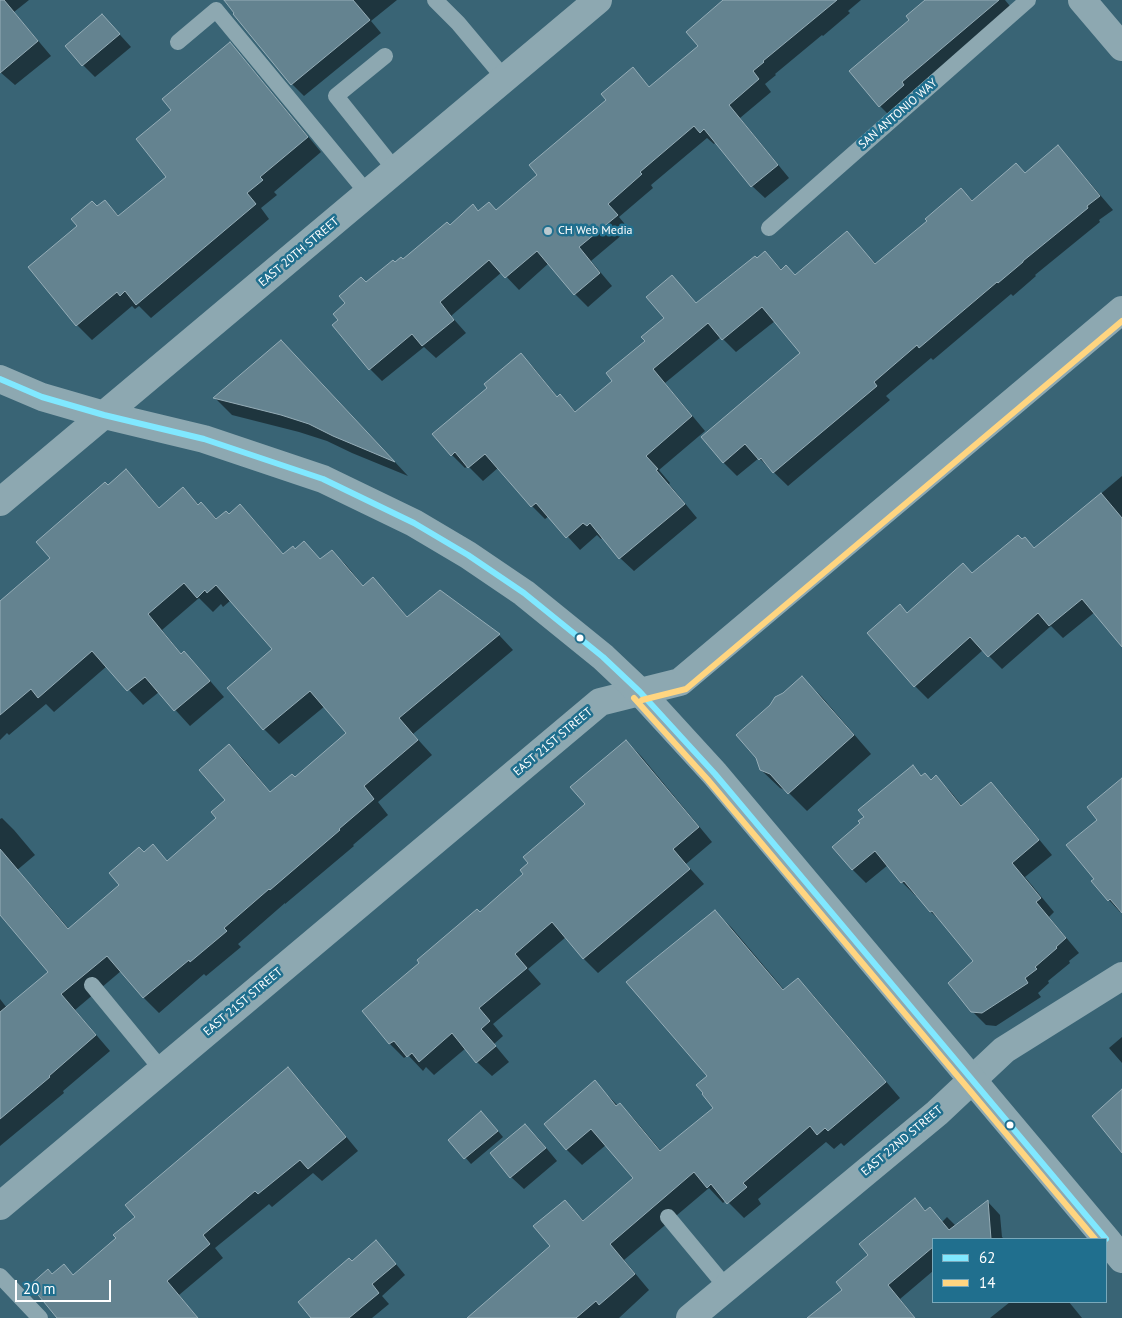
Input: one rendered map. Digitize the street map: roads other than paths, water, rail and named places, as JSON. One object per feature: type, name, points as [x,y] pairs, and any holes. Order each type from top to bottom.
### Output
[{"type":"street","name":"EAST 20TH STREET","points":[[0,502],[598,0]]},
{"type":"street","points":[[1082,0],[1122,47]]},
{"type":"street","name":"EAST 21ST STREET","points":[[0,1206],[600,702],[680,682],[1122,310]]},
{"type":"street","points":[[0,379],[42,397],[104,415],[204,439],[323,479],[414,523],[468,555],[524,593],[603,657],[640,692],[715,774],[971,1081],[1105,1238]]},
{"type":"street","name":"EAST 22ND STREET","points":[[690,1318],[929,1119],[1004,1050],[1122,976]]},
{"type":"street","points":[[1107,1240],[1122,1259]]},
{"type":"lane","points":[[435,0],[458,23],[505,79]]},
{"type":"lane","name":"SAN ANTONIO WAY","points":[[769,228],[1028,0]]},
{"type":"lane","points":[[178,42],[216,10],[368,194]]},
{"type":"lane","points":[[385,56],[336,96],[396,171]]},
{"type":"lane","points":[[92,985],[162,1070]]},
{"type":"lane","points":[[668,1217],[727,1288]]},
{"type":"lane","points":[[0,1276],[40,1318]]},
{"type":"place","name":"CH Web Media","points":[[548,231]]}]
